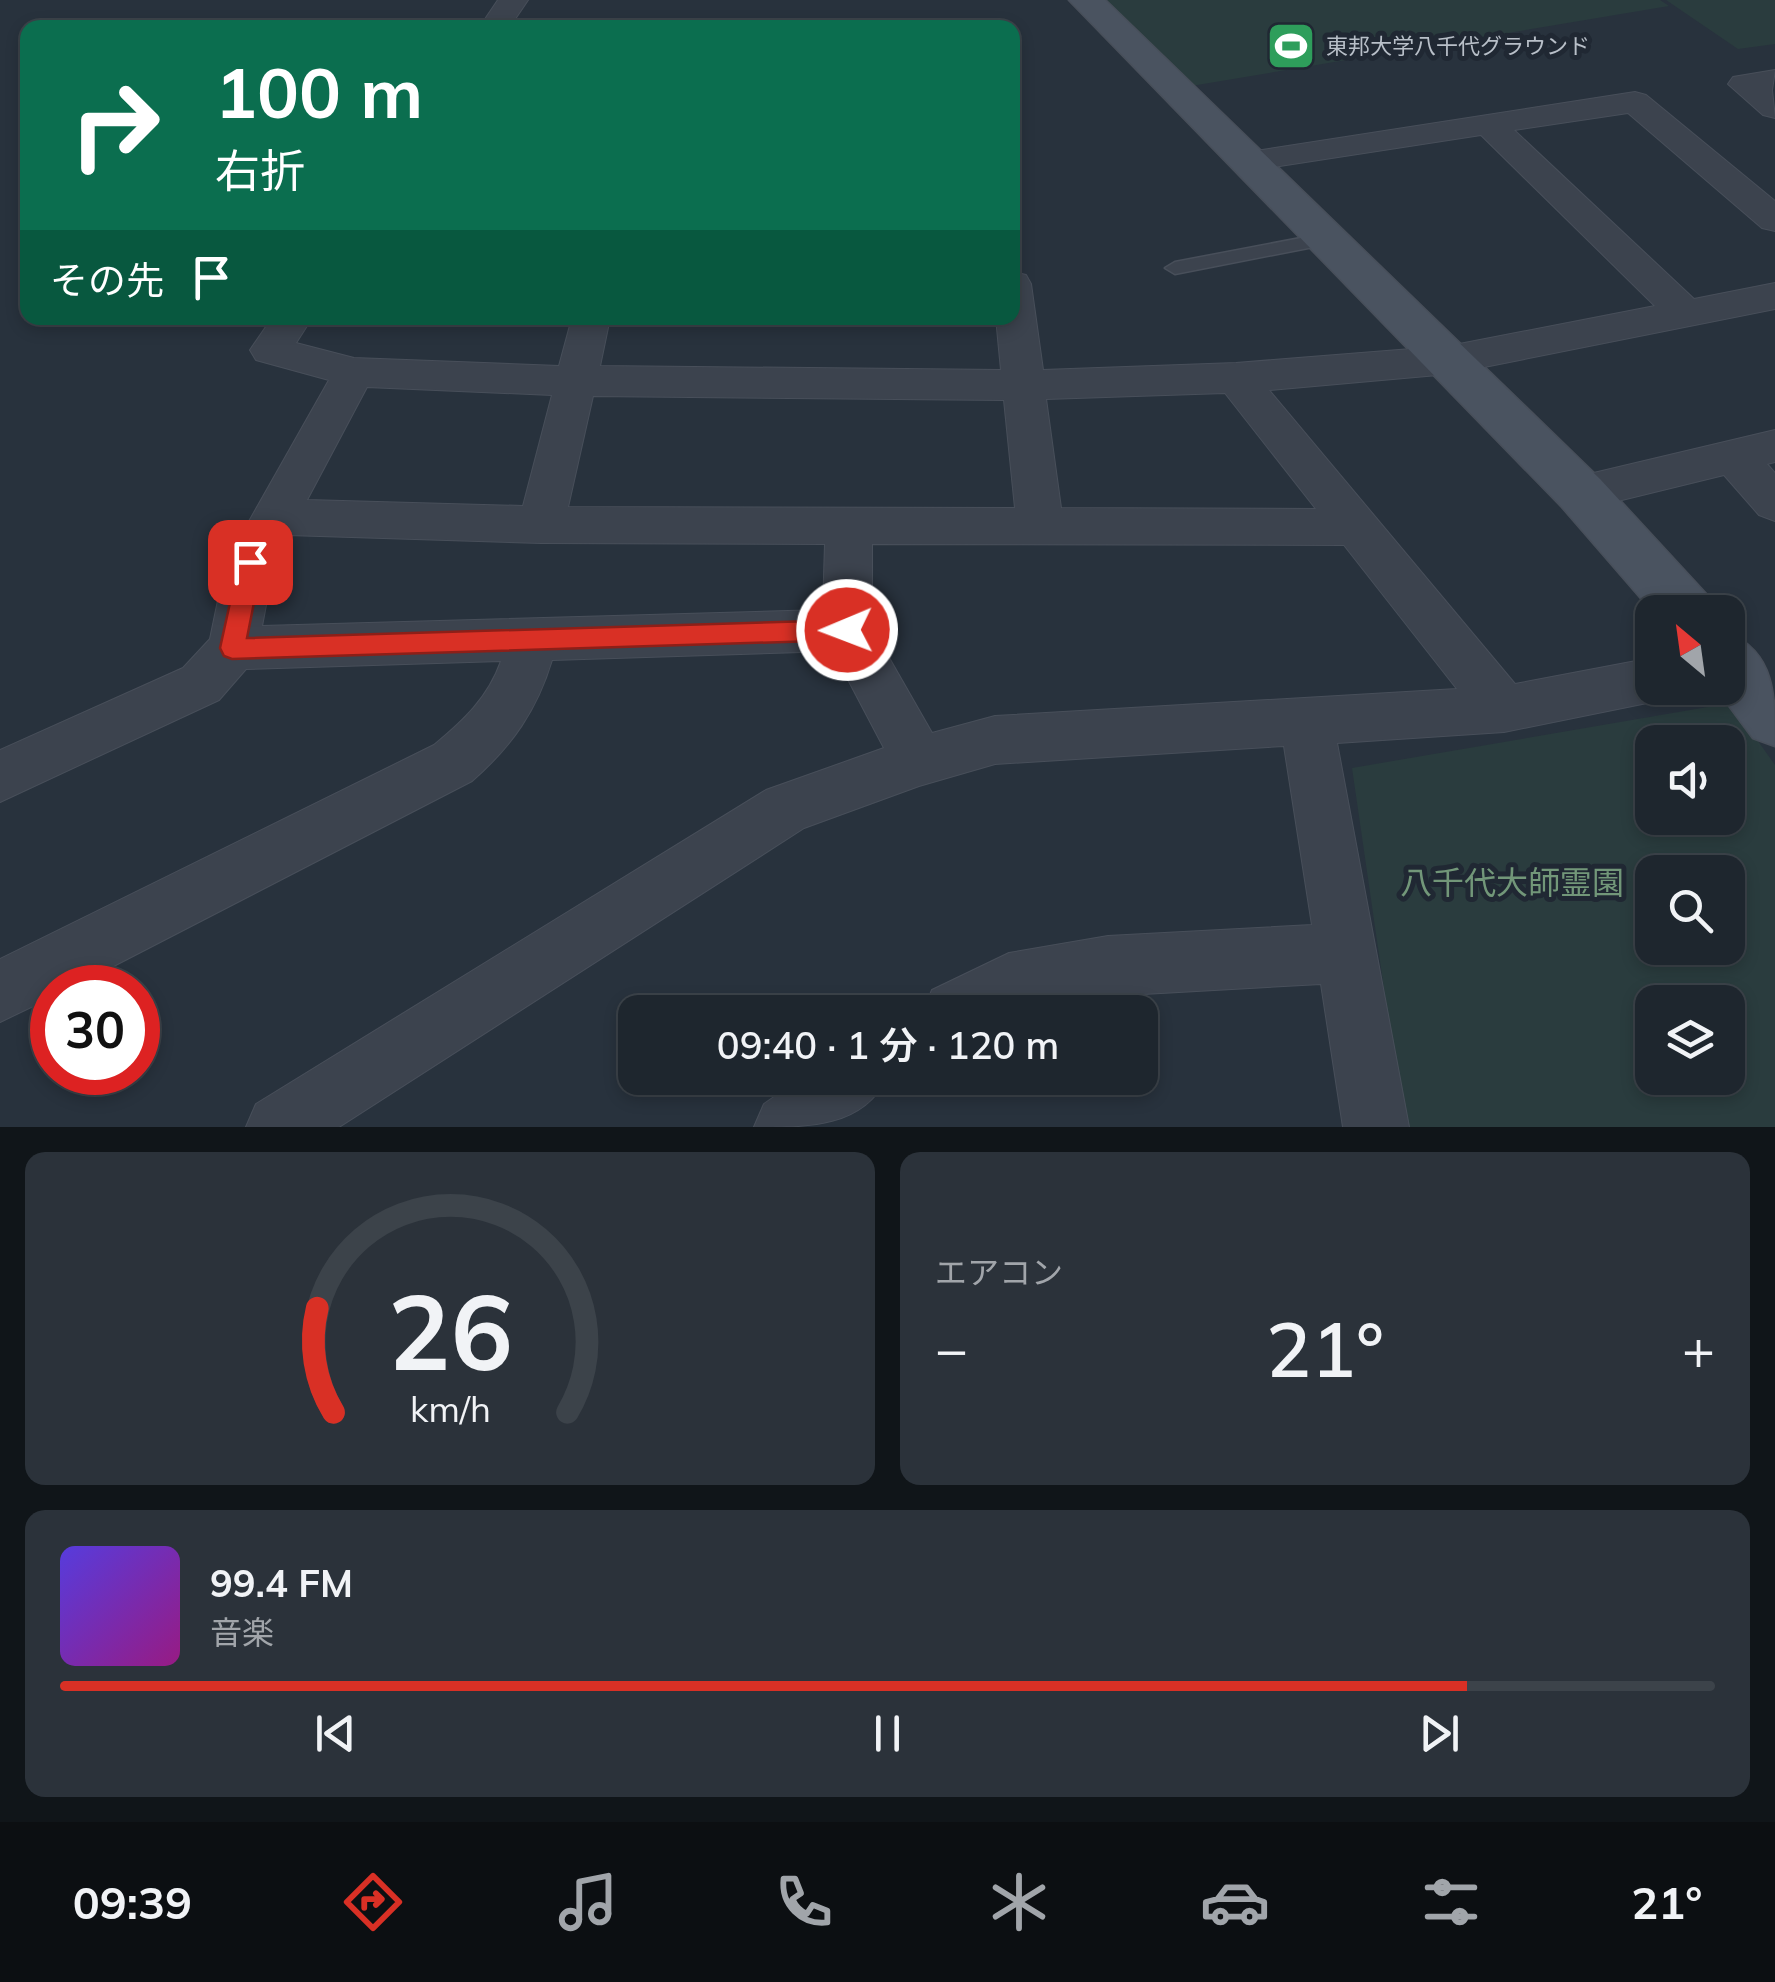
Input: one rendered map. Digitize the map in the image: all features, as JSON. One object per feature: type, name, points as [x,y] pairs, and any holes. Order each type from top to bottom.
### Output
[{"type":"street","points":[[1086,0],[1450,360],[1580,493],[1672,595]]},
{"type":"street","points":[[1775,80],[1744,84],[1775,108]]},
{"type":"street","points":[[1248,161],[1635,102],[1775,220]]},
{"type":"street","points":[[1488,124],[1687,314]]},
{"type":"street","points":[[1728,180],[1775,172]]},
{"type":"street","points":[[288,325],[270,350],[354,372],[578,380],[1026,384],[1236,378],[1450,360],[1775,296]]},
{"type":"street","points":[[541,525],[590,325]]},
{"type":"street","points":[[1018,325],[1040,526]]},
{"type":"street","points":[[0,776],[201,684],[232,648],[250,562],[354,372]]},
{"type":"street","points":[[1236,378],[1504,708]]},
{"type":"street","points":[[1580,493],[1754,451],[1775,504]]},
{"type":"street","points":[[275,516],[541,525],[1357,527]]},
{"type":"street","points":[[849,526],[847,630],[918,761]]},
{"type":"street","points":[[232,648],[847,630]]},
{"type":"street","points":[[0,991],[453,763],[494,730],[523,680],[532,638]]},
{"type":"street","points":[[1745,682],[1775,719]]},
{"type":"street","points":[[279,1127],[786,809],[918,761],[994,740],[1504,708],[1635,683]]},
{"type":"street","points":[[1306,720],[1376,1127]]},
{"type":"street","points":[[987,995],[1009,984],[1108,966],[1346,952]]},
{"type":"street","points":[[787,1127],[831,1095]]},
{"type":"lane","points":[[1176,268],[1327,239]]},
{"type":"green space","name":"東邦大学八千代グラウンド","points":[[1107,0],[1660,0],[1669,6],[1191,86]]},
{"type":"green space","points":[[1666,0],[1775,0],[1775,44],[1738,49]]},
{"type":"green space","name":"八千代大師霊園","points":[[1732,705],[1775,765],[1775,1127],[1404,1127],[1352,768]]},
{"type":"place","name":"東邦大学八千代グラウンド","points":[[1291,46]]},
{"type":"route","points":[[250,562],[232,648],[847,630]]}]
